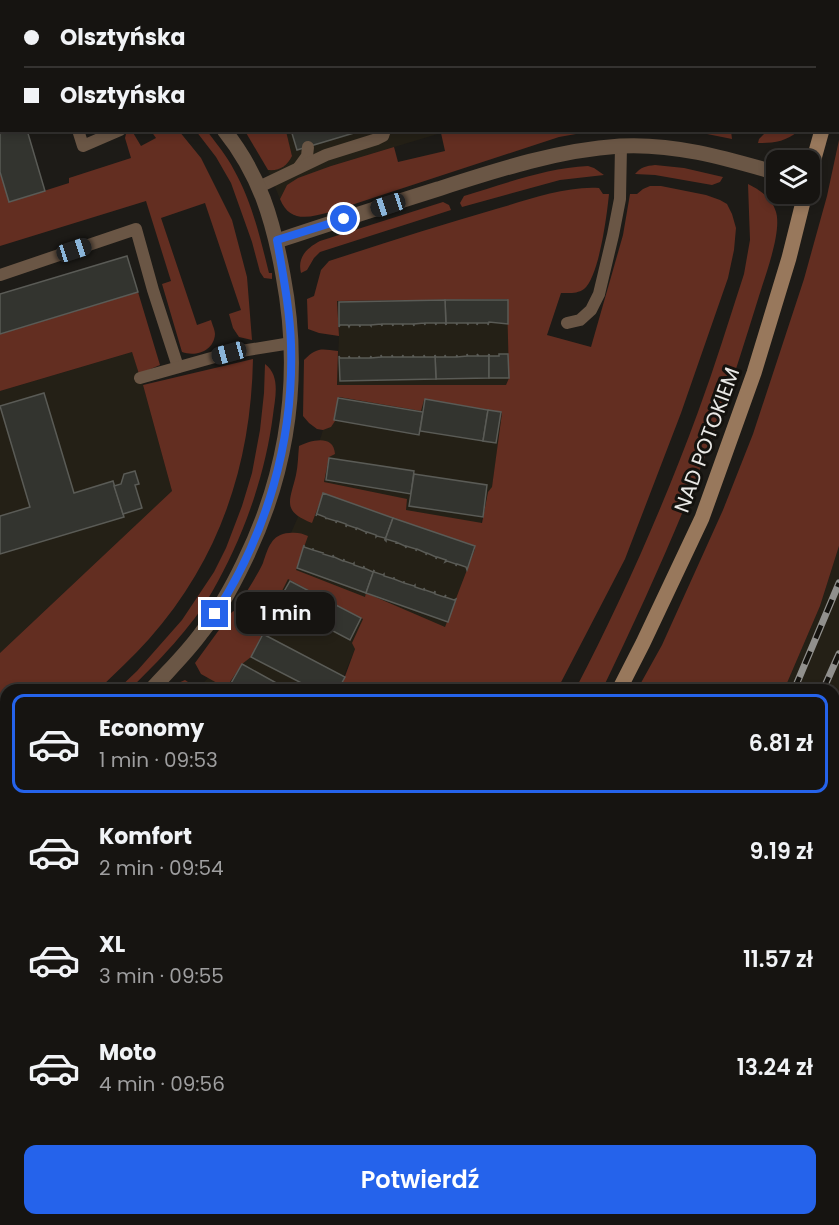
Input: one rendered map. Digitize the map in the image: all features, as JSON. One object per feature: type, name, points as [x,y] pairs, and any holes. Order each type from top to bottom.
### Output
[{"type":"main road","points":[[816,150],[821,132]]},
{"type":"main road","name":"NAD POTOKIEM","points":[[622,684],[702,518],[754,373],[789,258],[802,204]]},
{"type":"street","points":[[156,684],[203,632],[226,596],[253,543],[266,513],[278,474],[291,388],[291,343],[286,288],[277,240],[259,187],[238,148],[226,132]]},
{"type":"street","points":[[277,240],[500,169],[589,149],[621,146],[672,148],[711,154],[766,169]]},
{"type":"lane","points":[[79,132],[83,146],[115,132]]},
{"type":"lane","points":[[344,144],[370,136],[383,136],[384,132]]},
{"type":"lane","points":[[259,187],[326,155],[356,133]]},
{"type":"lane","points":[[324,142],[326,155]]},
{"type":"lane","points":[[567,323],[580,320],[591,310],[599,294],[620,200],[621,146]]},
{"type":"lane","points":[[298,167],[307,156],[308,147]]},
{"type":"lane","points":[[0,275],[136,230],[178,367]]},
{"type":"lane","points":[[140,378],[229,353],[291,343]]},
{"type":"shaded area","points":[[133,132],[141,146],[156,138],[152,132],[180,132],[201,158],[232,220],[247,277],[252,340],[239,337],[233,328],[229,314],[241,310],[205,203],[161,218],[197,325],[211,320],[215,331],[211,345],[198,353],[182,352],[162,284],[171,281],[146,201],[0,246],[0,172],[9,202],[69,183],[69,178],[131,158],[126,134]]},
{"type":"shaded area","points":[[197,132],[208,132],[228,160],[240,182],[255,220],[272,279],[264,278],[260,272],[231,183],[216,157]]},
{"type":"shaded area","points":[[246,132],[286,132],[292,156],[280,169],[268,170]]},
{"type":"shaded area","points":[[286,132],[442,132],[331,166],[287,185],[280,199],[268,170],[275,170],[292,156]]},
{"type":"shaded area","points":[[587,132],[559,137],[315,216],[295,215],[284,207],[280,199],[287,185],[298,178],[394,147],[398,162],[445,151],[441,133]]},
{"type":"shaded area","points":[[697,132],[731,132],[732,139]]},
{"type":"shaded area","points":[[766,132],[797,132],[789,138],[769,143],[758,143]]},
{"type":"shaded area","points":[[839,140],[839,546],[820,606],[787,684],[640,684],[662,645],[723,510],[753,434],[804,279],[827,196]]},
{"type":"shaded area","points":[[655,165],[684,168],[723,177],[720,182],[712,185],[655,175],[635,174],[644,167]]},
{"type":"shaded area","points":[[588,166],[604,175],[560,180],[462,207],[460,203],[464,196],[525,177]]},
{"type":"shaded area","points":[[748,184],[766,196],[766,204],[772,204],[776,212],[777,231],[769,266],[727,397],[676,529],[605,684],[578,684],[641,553],[685,448],[744,274],[750,240]]},
{"type":"shaded area","points":[[650,186],[661,186],[706,195],[727,204],[736,228],[734,250],[728,278],[681,413],[625,559],[560,684],[342,684],[355,649],[352,643],[363,619],[288,579],[271,613],[247,599],[246,593],[274,539],[283,534],[292,533],[308,536],[296,570],[365,597],[366,593],[445,627],[475,549],[323,494],[312,523],[302,519],[290,504],[297,472],[299,446],[321,440],[331,443],[335,454],[329,457],[324,482],[407,499],[406,510],[482,523],[488,492],[492,487],[502,413],[424,400],[421,411],[339,397],[335,421],[331,427],[323,430],[317,429],[303,416],[304,360],[319,350],[338,351],[337,385],[506,385],[509,378],[507,299],[337,301],[339,336],[319,333],[308,329],[307,299],[314,296],[321,270],[329,261],[475,215],[560,191],[599,188],[603,194],[609,194],[594,272],[584,289],[561,293],[547,335],[591,347],[623,235],[630,194],[637,194]]},
{"type":"shaded area","points":[[443,202],[449,205],[451,210],[320,252],[307,270],[301,273],[300,262],[304,254],[320,241]]},
{"type":"shaded area","points":[[138,292],[160,365],[139,374],[132,352],[0,391],[0,334]]},
{"type":"shaded area","points":[[508,300],[509,378],[506,385],[492,488],[488,492],[475,550],[445,627],[363,619],[355,649],[340,684],[202,684],[259,606],[298,517],[323,430],[331,427],[337,385],[339,336],[337,301]]},
{"type":"shaded area","points":[[132,352],[172,491],[0,653],[0,391]]},
{"type":"shaded area","points":[[253,359],[246,436],[238,473],[213,543],[174,608],[149,639],[104,684],[0,684],[0,653],[172,491],[143,385]]},
{"type":"shaded area","points":[[265,364],[273,375],[276,388],[269,438],[251,506],[223,571],[204,605],[163,656],[135,684],[123,684],[182,620],[214,572],[226,548],[252,473],[264,393]]},
{"type":"shaded area","points":[[839,546],[839,684],[787,684],[820,606]]},
{"type":"shaded area","points":[[240,608],[267,624],[251,657],[242,664],[229,684],[219,684],[201,674],[195,663],[232,612]]},
{"type":"shaded area","points":[[185,680],[191,684],[176,684]]},
{"type":"building","points":[[0,132],[28,132],[45,191],[9,202],[0,172]]},
{"type":"building","points":[[292,132],[357,132],[297,150]]},
{"type":"building","points":[[127,256],[138,292],[0,334],[0,294]]},
{"type":"building","points":[[445,300],[508,300],[508,324],[489,322],[488,325],[488,323],[477,325],[477,323],[468,323],[468,325],[457,323],[457,325],[446,323],[446,325]]},
{"type":"building","points":[[445,300],[446,325],[445,323],[436,323],[436,325],[425,323],[425,325],[424,323],[414,324],[414,326],[413,324],[403,324],[403,326],[393,324],[393,326],[382,324],[382,326],[381,324],[360,325],[360,327],[359,325],[349,327],[340,325],[339,327],[339,302]]},
{"type":"building","points":[[467,354],[468,356],[478,356],[477,354],[488,356],[489,354],[489,378],[436,379],[435,355],[436,357],[445,357],[445,355],[456,357],[457,355],[457,357],[467,356]]},
{"type":"building","points":[[508,354],[509,378],[489,378],[489,356]]},
{"type":"building","points":[[381,355],[382,357],[392,357],[392,355],[402,357],[403,355],[403,357],[413,357],[413,355],[424,357],[424,355],[435,357],[435,355],[436,379],[340,381],[339,356],[340,358],[349,358],[349,356],[359,358],[359,356],[370,358],[371,356],[371,358],[381,357]]},
{"type":"building","points":[[44,393],[74,493],[113,481],[124,517],[0,554],[0,516],[30,507],[0,406]]},
{"type":"building","points":[[338,398],[423,412],[419,435],[334,420]]},
{"type":"building","points":[[425,399],[488,410],[483,441],[420,431]]},
{"type":"building","points":[[488,410],[501,412],[496,443],[483,441]]},
{"type":"building","points":[[329,458],[414,471],[411,494],[326,480]]},
{"type":"building","points":[[135,471],[139,484],[135,485],[142,508],[123,514],[114,486],[121,484],[124,474]]},
{"type":"building","points":[[414,474],[487,485],[483,517],[409,506]]},
{"type":"building","points":[[323,493],[393,518],[385,540],[385,538],[376,537],[367,532],[366,534],[357,528],[356,530],[347,525],[346,527],[346,524],[337,521],[336,523],[336,521],[317,514],[316,516]]},
{"type":"building","points":[[393,518],[475,546],[467,570],[466,567],[457,564],[456,566],[456,564],[445,562],[446,560],[437,557],[436,559],[417,549],[416,551],[416,549],[406,546],[406,548],[396,542],[386,539],[386,541],[385,540]]},
{"type":"building","points":[[304,545],[304,547],[323,554],[333,557],[333,555],[343,561],[344,559],[344,561],[354,563],[354,565],[363,568],[364,566],[373,572],[374,570],[366,593],[297,568]]},
{"type":"building","points":[[374,570],[384,576],[415,585],[415,587],[456,599],[448,622],[366,593]]},
{"type":"building","points":[[290,581],[361,618],[350,640],[278,602]]},
{"type":"building","points":[[263,634],[345,677],[341,684],[303,684],[251,657]]},
{"type":"building","points":[[242,664],[278,684],[231,684]]},
{"type":"railway","points":[[797,684],[839,583]]},
{"type":"railway","points":[[826,684],[839,654]]},
{"type":"route","points":[[215,614],[240,571],[266,513],[278,474],[286,431],[291,388],[291,343],[286,288],[277,240],[344,219]]}]
